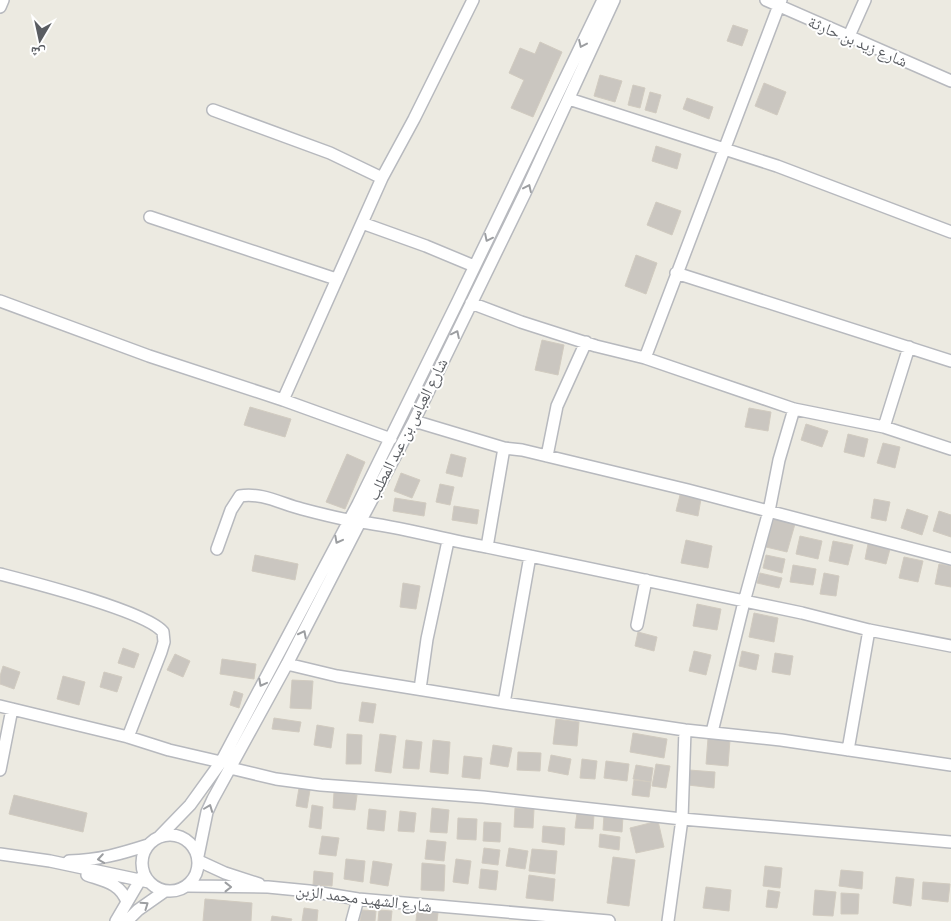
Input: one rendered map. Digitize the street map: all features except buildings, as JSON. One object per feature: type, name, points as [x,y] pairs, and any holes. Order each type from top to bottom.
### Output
[{"type":"street","points":[[0,8],[3,0]]},
{"type":"street","points":[[283,400],[382,178],[414,119],[473,0]]},
{"type":"street","name":"شارع العباس بن عبد المطلب","points":[[158,837],[190,805],[225,765],[287,664],[391,439],[603,0]]},
{"type":"street","name":"شارع العباس بن عبد المطلب","points":[[199,859],[207,812],[225,765],[354,521],[414,421],[525,193],[614,0]]},
{"type":"street","name":"شارع زيد بن حارثة","points":[[766,0],[780,3],[951,81]]},
{"type":"street","points":[[849,36],[865,0]]},
{"type":"street","points":[[645,358],[780,3]]},
{"type":"street","points":[[569,99],[777,166],[951,232]]},
{"type":"street","points":[[212,110],[330,153],[382,178]]},
{"type":"street","points":[[150,217],[336,279]]},
{"type":"street","points":[[362,223],[474,266]]},
{"type":"street","points":[[676,273],[951,361]]},
{"type":"street","points":[[0,301],[149,356],[283,400],[391,439]]},
{"type":"street","points":[[470,303],[521,322],[645,358],[794,409],[884,428],[951,449]]},
{"type":"street","points":[[547,456],[557,406],[586,342]]},
{"type":"street","points":[[884,428],[909,347]]},
{"type":"street","points":[[712,732],[794,409]]},
{"type":"street","points":[[414,421],[504,448],[522,450],[688,490],[951,559]]},
{"type":"street","points":[[487,547],[504,448]]},
{"type":"street","points":[[217,549],[231,510],[240,496],[246,494],[261,496],[301,509],[354,521],[398,527],[448,540],[646,580],[802,613],[869,630],[951,646]]},
{"type":"street","points":[[420,689],[427,639],[448,540]]},
{"type":"street","points":[[504,703],[530,556]]},
{"type":"street","points":[[0,574],[126,612],[154,624],[163,632],[164,642],[161,652],[128,737]]},
{"type":"street","points":[[637,625],[646,580]]},
{"type":"street","points":[[848,750],[869,630]]},
{"type":"street","points":[[287,664],[337,676],[504,703],[685,730],[712,732],[951,765]]},
{"type":"street","points":[[0,706],[128,737],[168,750],[276,779],[321,785],[483,797],[682,819],[951,842]]},
{"type":"street","points":[[0,770],[12,709]]},
{"type":"street","points":[[668,921],[682,819],[685,730]]},
{"type":"street","points":[[0,854],[50,861],[144,879],[156,888],[165,891],[177,891],[188,886],[198,871],[199,859],[192,845],[183,837],[171,834],[158,837],[148,845],[143,853],[141,862],[144,879],[116,921]]},
{"type":"street","points":[[50,861],[95,860],[148,845]]},
{"type":"street","name":"شارع الشهيد محمد الزبن","points":[[199,859],[225,873],[268,887]]},
{"type":"street","points":[[50,861],[117,886],[127,902]]},
{"type":"street","name":"شارع الشهيد محمد الزبن","points":[[188,886],[268,887],[358,899],[558,919],[610,921]]},
{"type":"street","points":[[127,921],[138,910],[165,891]]},
{"type":"street","points":[[352,921],[358,899]]}]
